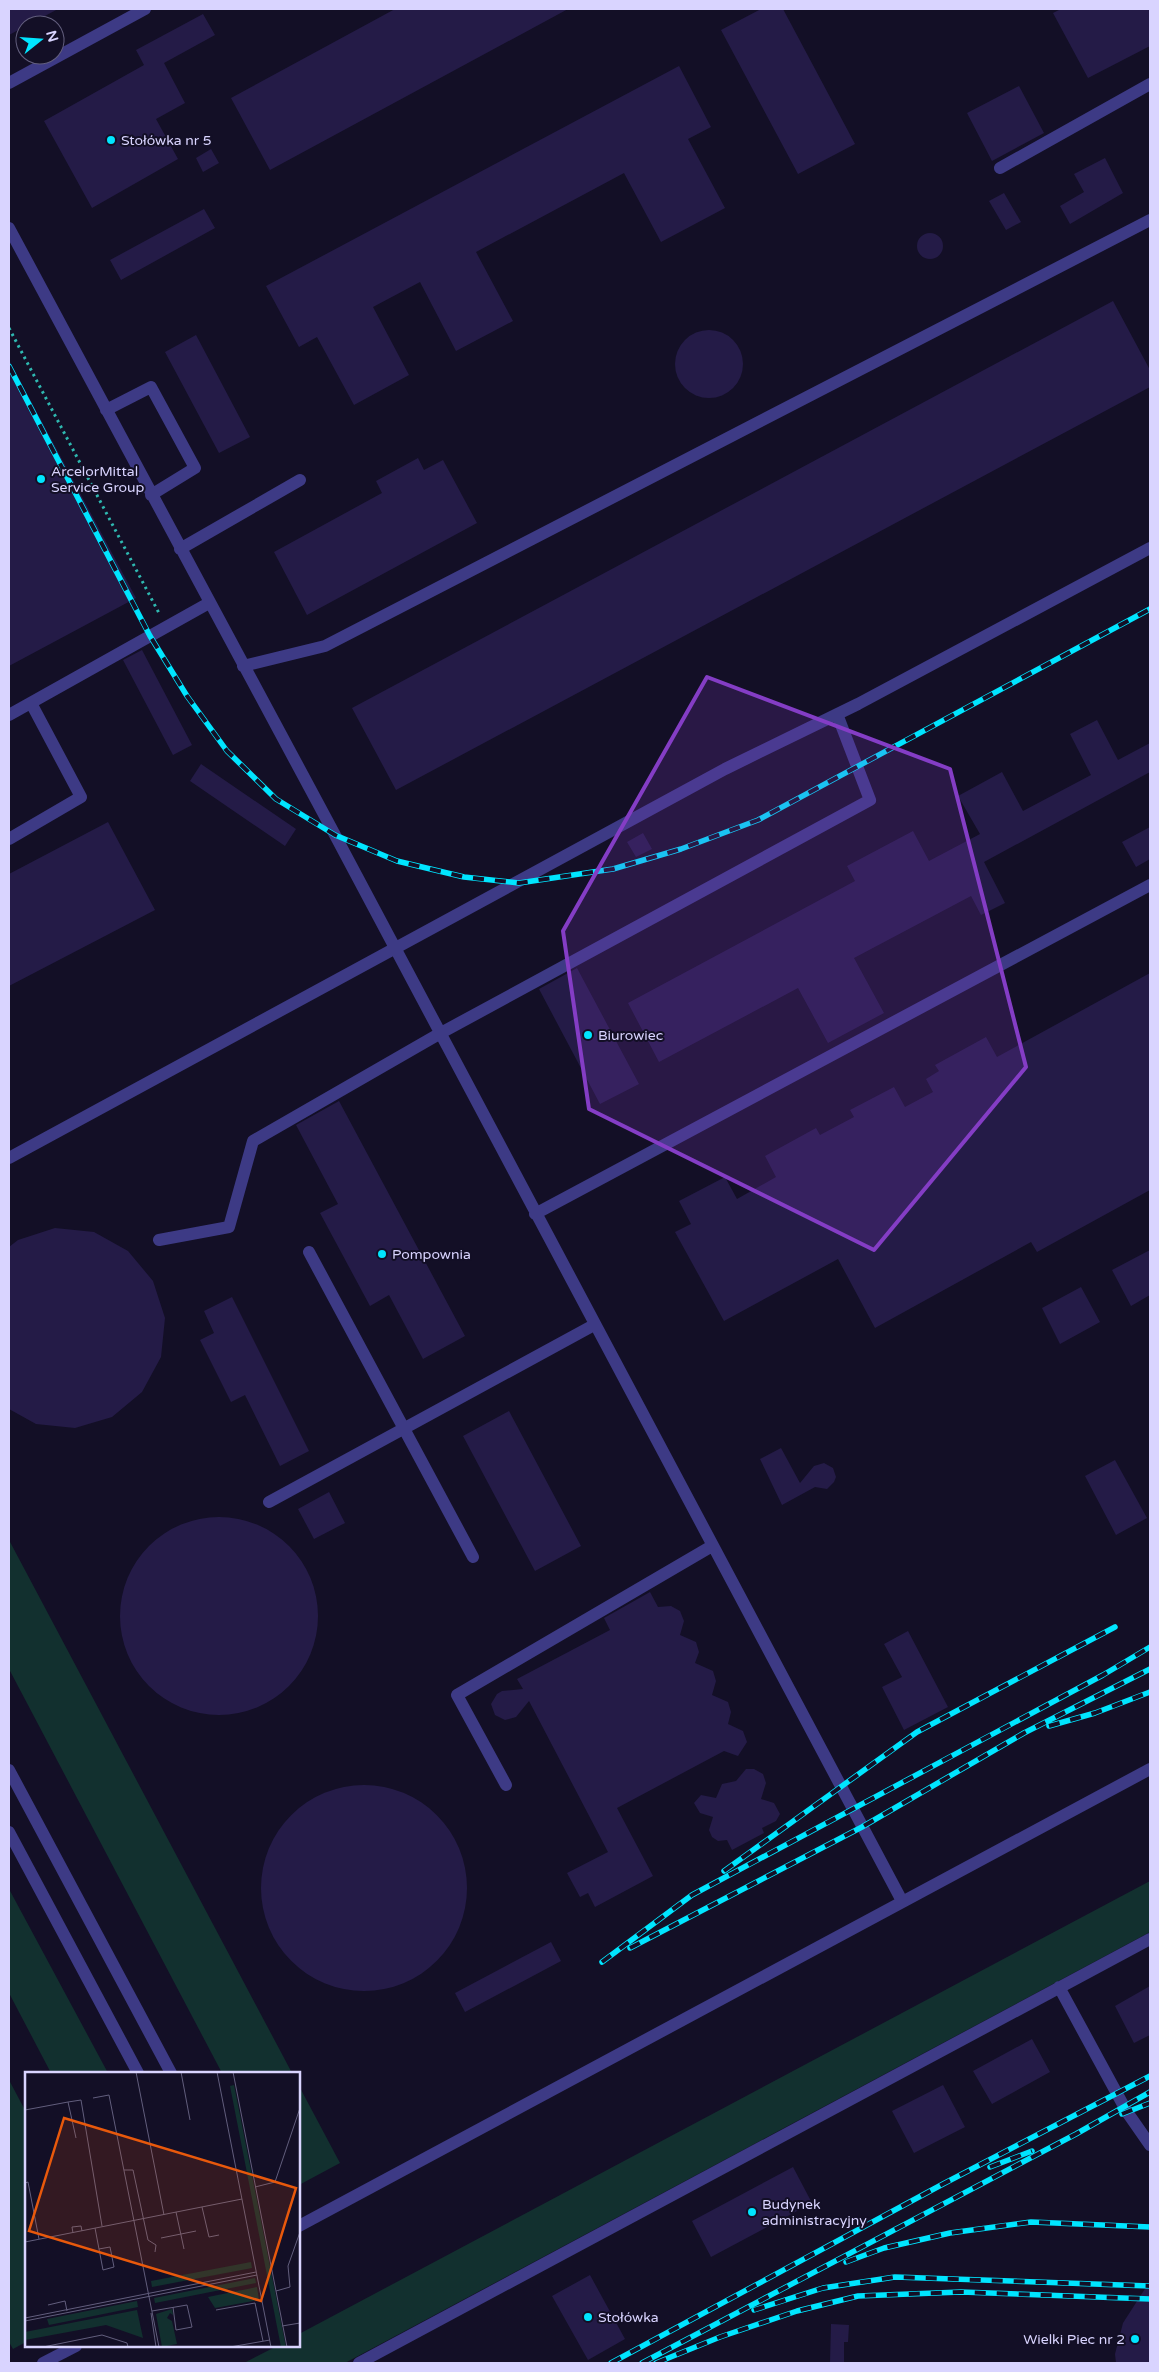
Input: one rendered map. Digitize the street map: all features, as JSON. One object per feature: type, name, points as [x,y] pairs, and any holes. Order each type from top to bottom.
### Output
[{"type":"lane","points":[[9,83],[145,9]]},
{"type":"lane","points":[[1000,168],[1150,84]]},
{"type":"lane","points":[[243,666],[325,646],[1150,220]]},
{"type":"lane","points":[[9,228],[335,835],[439,1034],[902,1902]]},
{"type":"lane","points":[[106,410],[152,387],[194,468],[151,495]]},
{"type":"lane","points":[[180,548],[300,480]]},
{"type":"lane","points":[[9,1158],[725,770],[837,714],[1150,548]]},
{"type":"lane","points":[[9,715],[209,603]]},
{"type":"lane","points":[[9,839],[81,797],[31,703]]},
{"type":"lane","points":[[159,1240],[229,1228],[253,1141],[439,1034],[870,800],[837,714]]},
{"type":"lane","points":[[535,1214],[1150,885]]},
{"type":"lane","points":[[309,1252],[473,1557]]},
{"type":"lane","points":[[268,1502],[594,1325]]},
{"type":"lane","points":[[506,1785],[457,1695],[712,1546]]},
{"type":"lane","points":[[300,2225],[1150,1769]]},
{"type":"lane","points":[[9,1770],[170,2072]]},
{"type":"lane","points":[[9,1832],[137,2072]]},
{"type":"lane","points":[[359,2363],[1150,1939]]},
{"type":"lane","points":[[1060,1987],[1127,2112],[1150,2146]]},
{"type":"lane","points":[[43,2363],[74,2347]]},
{"type":"path","points":[[9,328],[166,627]]},
{"type":"highlighted area","points":[[707,677],[950,769],[1026,1067],[874,1250],[589,1109],[563,931]]},
{"type":"green space","points":[[9,1540],[291,2072],[221,2072],[9,1669]]},
{"type":"green space","points":[[1150,1881],[1150,1932],[345,2363],[244,2363],[275,2347],[300,2347],[300,2333]]},
{"type":"green space","points":[[9,1889],[107,2072],[50,2072],[9,1993]]},
{"type":"green space","points":[[9,2080],[25,2110],[25,2343],[13,2349],[9,2342]]},
{"type":"green space","points":[[300,2088],[340,2163],[300,2184]]},
{"type":"building","points":[[9,9],[58,9],[47,15],[15,15],[15,32],[9,35]]},
{"type":"building","points":[[395,9],[568,9],[270,170],[231,98]]},
{"type":"building","points":[[761,9],[783,9],[855,144],[798,174],[721,30]]},
{"type":"building","points":[[1061,9],[1150,9],[1150,46],[1088,78],[1053,13]]},
{"type":"building","name":"Stołówka nr 5","points":[[203,14],[215,35],[164,63],[185,103],[156,119],[178,159],[92,208],[44,121],[144,65],[136,50]]},
{"type":"building","points":[[679,66],[711,127],[688,139],[725,208],[661,242],[624,173],[476,252],[513,321],[456,351],[420,282],[373,307],[409,375],[354,405],[317,337],[299,347],[266,286]]},
{"type":"building","points":[[1019,86],[1044,133],[992,161],[967,113]]},
{"type":"building","points":[[211,149],[219,163],[203,172],[196,158]]},
{"type":"building","points":[[1105,158],[1123,193],[1070,224],[1060,206],[1084,192],[1074,174]]},
{"type":"building","points":[[1004,193],[1021,222],[1006,230],[989,201]]},
{"type":"building","points":[[204,209],[215,228],[121,280],[110,260]]},
{"type":"building","points":[[930,233],[939,237],[943,246],[939,255],[930,259],[921,255],[917,246],[921,237]]},
{"type":"building","points":[[1113,301],[1150,370],[1150,387],[396,790],[352,708]]},
{"type":"building","points":[[709,330],[722,333],[733,340],[740,351],[743,364],[740,377],[733,388],[722,395],[709,398],[696,395],[685,388],[678,377],[675,364],[678,351],[685,340],[696,333]]},
{"type":"building","points":[[196,335],[250,437],[219,453],[165,352]]},
{"type":"building","name":"ArcelorMittal Service Group","points":[[9,360],[136,598],[9,666]]},
{"type":"building","points":[[418,458],[424,470],[443,460],[477,523],[307,615],[274,552],[382,493],[376,481]]},
{"type":"building","points":[[142,650],[192,745],[173,755],[123,660]]},
{"type":"building","points":[[1097,720],[1118,760],[1150,743],[1150,772],[984,862],[1005,903],[981,915],[971,896],[854,958],[884,1013],[828,1043],[798,988],[659,1062],[628,1003],[855,881],[847,866],[913,831],[929,861],[980,834],[958,796],[1002,772],[1023,811],[1091,775],[1070,734]]},
{"type":"building","points":[[201,764],[296,829],[285,846],[190,781]]},
{"type":"building","points":[[108,822],[155,910],[9,986],[9,874]]},
{"type":"building","points":[[1150,827],[1150,859],[1136,867],[1122,842]]},
{"type":"building","points":[[643,833],[652,849],[636,857],[627,842]]},
{"type":"building","name":"Biurowiec","points":[[577,968],[639,1084],[600,1104],[539,989]]},
{"type":"building","points":[[1150,973],[1150,1190],[1037,1252],[1031,1242],[875,1328],[838,1259],[724,1321],[675,1232],[691,1224],[679,1201],[725,1177],[737,1199],[776,1177],[765,1156],[816,1128],[820,1135],[854,1117],[850,1110],[894,1087],[905,1107],[933,1092],[926,1079],[939,1071],[935,1065],[986,1037],[997,1057]]},
{"type":"building","name":"Pompownia","points":[[339,1101],[465,1336],[423,1359],[389,1295],[370,1306],[320,1213],[338,1204],[296,1125]]},
{"type":"building","points":[[55,1228],[94,1232],[128,1251],[153,1281],[165,1318],[161,1357],[142,1392],[112,1417],[75,1428],[36,1424],[9,1409],[9,1247],[18,1240]]},
{"type":"building","points":[[1150,1250],[1150,1295],[1131,1306],[1112,1270]]},
{"type":"building","points":[[1081,1287],[1100,1322],[1060,1344],[1042,1308]]},
{"type":"building","points":[[232,1297],[309,1451],[280,1466],[245,1395],[231,1402],[200,1340],[214,1333],[204,1311]]},
{"type":"building","points":[[509,1411],[581,1546],[535,1571],[463,1436]]},
{"type":"building","points":[[781,1448],[800,1483],[814,1466],[824,1463],[833,1468],[836,1477],[834,1482],[827,1489],[815,1487],[782,1505],[760,1459]]},
{"type":"building","points":[[1115,1460],[1147,1518],[1116,1535],[1085,1476]]},
{"type":"building","points":[[329,1492],[345,1523],[314,1539],[298,1509]]},
{"type":"building","points":[[219,1517],[248,1521],[266,1529],[289,1546],[306,1569],[314,1587],[318,1616],[314,1645],[306,1663],[289,1686],[266,1703],[248,1711],[219,1715],[190,1711],[172,1703],[149,1686],[132,1663],[124,1645],[120,1616],[124,1587],[132,1569],[149,1546],[172,1529],[190,1521]]},
{"type":"building","points":[[650,1592],[658,1607],[671,1606],[680,1611],[684,1621],[680,1635],[696,1642],[699,1652],[695,1663],[713,1671],[716,1681],[712,1695],[728,1702],[731,1712],[728,1724],[743,1731],[747,1742],[738,1756],[724,1751],[617,1808],[653,1876],[595,1907],[588,1893],[580,1897],[567,1873],[608,1852],[529,1701],[516,1717],[505,1720],[495,1715],[491,1704],[497,1694],[502,1691],[523,1689],[517,1679],[610,1630],[604,1618]]},
{"type":"building","points":[[908,1631],[948,1707],[904,1730],[882,1687],[902,1677],[884,1644]]},
{"type":"building","points":[[746,1769],[754,1769],[763,1774],[766,1783],[761,1799],[774,1803],[780,1814],[776,1821],[762,1828],[764,1833],[732,1850],[727,1840],[718,1841],[712,1837],[709,1830],[713,1817],[700,1813],[694,1803],[701,1795],[716,1798],[722,1784],[736,1781]]},
{"type":"building","points":[[354,1785],[374,1785],[394,1789],[413,1797],[430,1808],[444,1822],[455,1839],[463,1858],[467,1888],[463,1918],[455,1937],[444,1954],[430,1968],[413,1979],[394,1987],[374,1991],[354,1991],[334,1987],[315,1979],[298,1968],[284,1954],[273,1937],[265,1918],[261,1898],[261,1878],[265,1858],[273,1839],[284,1822],[298,1808],[315,1797],[334,1789]]},
{"type":"building","points":[[551,1942],[561,1961],[465,2012],[455,1993]]},
{"type":"building","points":[[1150,1986],[1150,2035],[1134,2043],[1115,2006]]},
{"type":"building","points":[[1032,2039],[1050,2072],[992,2104],[973,2071]]},
{"type":"building","points":[[943,2085],[965,2127],[914,2153],[892,2111]]},
{"type":"building","name":"Budynek administracyjny","points":[[793,2167],[812,2203],[711,2257],[692,2221]]},
{"type":"building","name":"Stołówka","points":[[590,2275],[625,2339],[588,2360],[552,2296]]},
{"type":"building","name":"Wielki Piec nr 2","points":[[1150,2281],[1150,2363],[1116,2363],[1115,2354],[1123,2323]]},
{"type":"building","points":[[831,2324],[849,2325],[848,2342],[844,2342],[844,2363],[830,2363]]},
{"type":"railway","points":[[9,366],[150,636],[187,696],[227,751],[276,799],[335,835],[397,861],[464,877],[519,883],[613,869],[681,849],[758,820],[1150,609]]},
{"type":"railway","points":[[724,1871],[917,1732],[1115,1627]]},
{"type":"railway","points":[[602,1962],[692,1895],[1103,1675],[1150,1647]]},
{"type":"railway","points":[[630,1948],[862,1827],[1024,1733],[1150,1669]]},
{"type":"railway","points":[[1049,1726],[1095,1713],[1150,1692]]},
{"type":"railway","points":[[611,2363],[943,2184],[1150,2076]]},
{"type":"railway","points":[[642,2363],[1076,2134],[1150,2092]]},
{"type":"railway","points":[[1122,2114],[1150,2103]]},
{"type":"railway","points":[[990,2167],[1032,2151]]},
{"type":"railway","points":[[846,2262],[884,2248],[950,2233],[1031,2222],[1150,2227]]},
{"type":"railway","points":[[754,2310],[823,2288],[895,2277],[1150,2286]]},
{"type":"railway","points":[[656,2363],[720,2337],[797,2311],[858,2296],[961,2292],[1150,2299]]},
{"type":"place","name":"Stołówka nr 5","points":[[111,140]]},
{"type":"place","name":"ArcelorMittal Service Group","points":[[41,479]]},
{"type":"place","name":"Biurowiec","points":[[588,1035]]},
{"type":"place","name":"Pompownia","points":[[382,1254]]},
{"type":"place","name":"Budynek administracyjny","points":[[752,2212]]},
{"type":"place","name":"Stołówka","points":[[588,2317]]},
{"type":"place","name":"Wielki Piec nr 2","points":[[1135,2339]]}]
